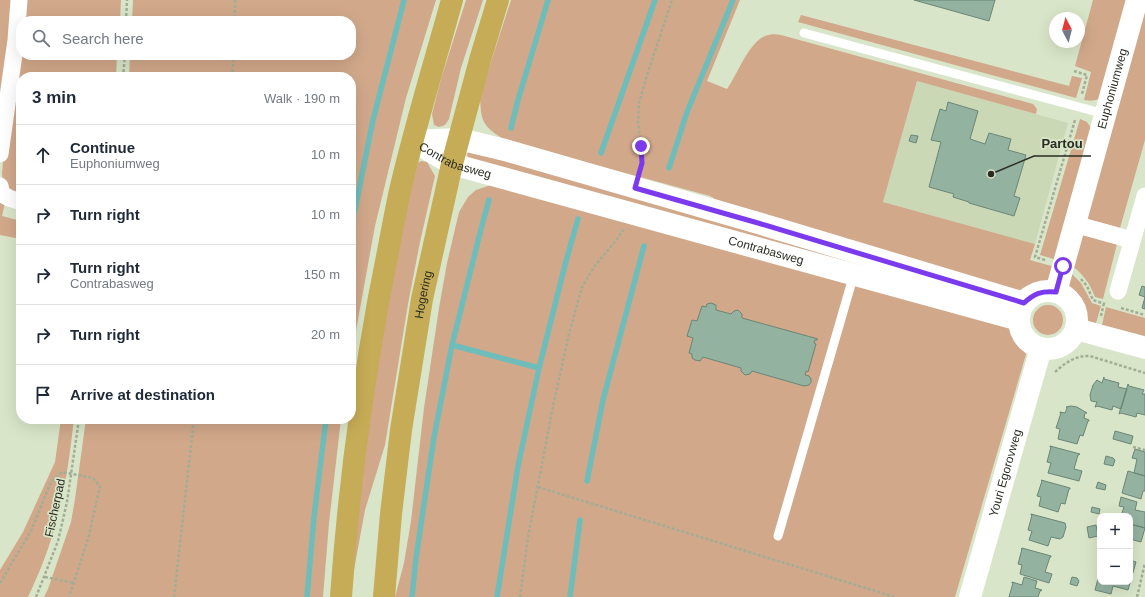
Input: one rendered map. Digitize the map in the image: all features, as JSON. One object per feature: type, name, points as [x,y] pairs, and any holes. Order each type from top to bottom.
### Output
[{"type":"highway","points":[[341,597],[345,543],[359,418],[374,324],[399,195],[452,0]]},
{"type":"highway","name":"Hogering","points":[[384,597],[391,514],[401,430],[422,299],[452,164],[498,0]]},
{"type":"street","points":[[18,16],[19,0]]},
{"type":"street","name":"Euphoniumweg","points":[[1056,292],[1137,0]]},
{"type":"street","points":[[0,154],[16,40]]},
{"type":"street","name":"Contrabasweg","points":[[413,141],[459,139],[505,150],[635,188],[857,264],[1021,311]]},
{"type":"street","name":"Contrabasweg","points":[[413,141],[452,164],[629,213],[857,264]]},
{"type":"street","points":[[0,186],[2,194],[16,200]]},
{"type":"street","points":[[1118,291],[1145,196]]},
{"type":"street","points":[[1074,224],[1132,240]]},
{"type":"street","points":[[1044,291],[1056,292],[1066,297],[1074,306],[1077,317],[1076,329],[1062,346],[1052,349],[1041,348],[1029,343],[1021,332],[1021,311],[1033,295],[1044,291]]},
{"type":"street","points":[[1076,329],[1145,348]]},
{"type":"street","name":"Youri Egorovweg","points":[[970,597],[1041,348]]},
{"type":"lane","points":[[804,33],[1105,114]]},
{"type":"lane","points":[[778,536],[857,264]]},
{"type":"path","points":[[126,16],[127,0]]},
{"type":"path","points":[[235,0],[235,16]]},
{"type":"path","points":[[635,188],[642,163],[638,122],[639,103],[672,0]]},
{"type":"path","points":[[123,72],[125,60]]},
{"type":"path","points":[[232,72],[234,60]]},
{"type":"path","points":[[1074,71],[1087,75],[1081,99]]},
{"type":"path","points":[[1046,261],[1035,257],[1075,117]]},
{"type":"path","points":[[520,597],[528,537],[553,406],[569,334],[582,287],[594,267],[618,238],[624,228],[629,213]]},
{"type":"path","points":[[1051,377],[1056,371],[1070,361],[1084,356],[1090,356],[1145,373]]},
{"type":"path","name":"Fischerpad","points":[[36,597],[58,541],[67,502],[78,424]]},
{"type":"path","points":[[174,597],[193,424]]},
{"type":"path","points":[[1133,447],[1145,450]]},
{"type":"path","points":[[0,583],[31,531],[51,482],[62,472],[93,478],[100,486],[88,539],[69,597]]},
{"type":"path","points":[[538,487],[895,597]]},
{"type":"path","points":[[1137,597],[1145,563]]},
{"type":"path","points":[[45,577],[74,583]]},
{"type":"shaded area","points":[[0,0],[14,0],[0,120]]},
{"type":"shaded area","points":[[24,0],[121,0],[120,16],[23,16]]},
{"type":"shaded area","points":[[133,0],[436,0],[406,98],[375,226],[356,330],[356,72],[129,72],[130,60],[356,60],[356,16],[132,16]]},
{"type":"shaded area","points":[[466,0],[483,0],[461,68],[449,119],[445,125],[439,127],[434,125],[432,114],[441,79]]},
{"type":"shaded area","points":[[511,0],[740,0],[707,81],[727,89],[749,52],[759,39],[775,34],[1033,104],[1037,109],[1036,114],[917,81],[883,202],[1035,244],[1030,260],[1055,267],[1050,282],[1041,282],[1026,286],[1018,291],[715,199],[710,196],[502,138],[486,125],[482,116],[480,96]]},
{"type":"shaded area","points":[[1093,0],[1128,0],[1099,99],[1090,101],[1084,100],[1091,72],[1075,66],[1080,48],[1085,48],[1085,29]]},
{"type":"shaded area","points":[[1145,3],[1145,140],[1120,228],[1084,218]]},
{"type":"shaded area","points":[[801,15],[1069,86],[1072,76],[1082,78],[1076,98],[798,22]]},
{"type":"shaded area","points":[[20,60],[117,60],[116,72],[18,72]]},
{"type":"shaded area","points":[[917,81],[1068,123],[1035,244],[883,202]]},
{"type":"shaded area","points":[[16,85],[16,196],[11,195],[3,182],[3,162]]},
{"type":"shaded area","points":[[1080,119],[1087,122],[1091,128],[1057,260],[1040,255]]},
{"type":"shaded area","points":[[470,151],[1010,305],[1009,311],[469,158],[467,155]]},
{"type":"shaded area","points":[[421,161],[427,162],[435,176],[408,304],[385,445],[365,510],[349,597],[361,457],[402,219],[418,163]]},
{"type":"shaded area","points":[[503,183],[1009,324],[1011,333],[1015,340],[1027,351],[955,597],[395,597],[404,563],[411,521],[424,408],[439,308],[447,263],[459,212],[468,197],[476,190]]},
{"type":"shaded area","points":[[0,199],[5,203],[2,216],[16,220],[16,238],[0,235]]},
{"type":"shaded area","points":[[1079,232],[1117,244],[1103,299],[1095,297],[1091,287],[1085,279],[1070,264]]},
{"type":"shaded area","points":[[1070,272],[1081,283],[1092,303],[1101,306],[1096,323],[1087,321],[1081,300],[1065,286]]},
{"type":"shaded area","points":[[1048,305],[1059,309],[1063,320],[1059,331],[1048,335],[1037,331],[1033,320],[1037,309]]},
{"type":"shaded area","points":[[1106,307],[1145,318],[1145,336],[1102,325]]},
{"type":"shaded area","points":[[60,424],[73,424],[63,495],[48,549],[41,568],[28,597],[0,597],[0,570],[23,532],[55,462]]},
{"type":"shaded area","points":[[85,424],[340,424],[329,523],[323,597],[44,597],[71,522]]},
{"type":"building","points":[[914,0],[995,0],[989,21]]},
{"type":"building","points":[[948,102],[978,111],[970,139],[985,144],[989,133],[1011,139],[1008,150],[1026,155],[1014,196],[1020,198],[1014,216],[969,203],[953,197],[954,194],[929,187],[941,142],[931,140],[940,109],[946,111]]},
{"type":"building","points":[[911,135],[918,136],[916,143],[909,141]]},
{"type":"building","points":[[1142,286],[1145,287],[1145,297],[1139,295]]},
{"type":"building","points":[[1145,297],[1145,309],[1142,308]]},
{"type":"building","points":[[711,303],[716,305],[716,310],[731,314],[738,310],[742,314],[742,318],[818,339],[815,340],[814,343],[816,344],[808,372],[806,371],[805,375],[809,376],[811,379],[809,385],[804,386],[752,371],[750,374],[745,375],[741,371],[741,368],[703,357],[700,361],[692,358],[692,354],[689,353],[693,338],[687,336],[692,320],[697,321],[702,306],[706,307],[707,304]]},
{"type":"building","points":[[1104,377],[1104,379],[1119,383],[1118,387],[1127,389],[1121,409],[1113,406],[1112,410],[1097,406],[1095,407],[1097,402],[1091,401],[1090,395],[1093,385],[1097,380],[1102,383]]},
{"type":"building","points":[[1128,384],[1129,386],[1144,390],[1142,394],[1145,394],[1145,415],[1137,413],[1136,417],[1121,413],[1119,414]]},
{"type":"building","points":[[1066,407],[1077,407],[1087,413],[1085,413],[1084,418],[1089,420],[1083,436],[1080,435],[1077,444],[1058,439],[1060,429],[1056,428],[1061,413],[1060,412],[1065,413]]},
{"type":"building","points":[[1115,431],[1133,436],[1131,444],[1113,439]]},
{"type":"building","points":[[1050,446],[1080,454],[1078,455],[1074,469],[1082,471],[1079,481],[1048,473],[1051,463],[1047,462]]},
{"type":"building","points":[[1135,449],[1145,452],[1145,476],[1134,473],[1137,459],[1132,458]]},
{"type":"building","points":[[1106,456],[1115,460],[1113,466],[1104,464]]},
{"type":"building","points":[[1128,471],[1145,476],[1145,491],[1143,491],[1141,499],[1122,493]]},
{"type":"building","points":[[1041,480],[1070,488],[1065,504],[1061,503],[1058,512],[1039,506],[1041,497],[1037,496],[1042,481]]},
{"type":"building","points":[[1098,482],[1106,485],[1105,490],[1096,488]]},
{"type":"building","points":[[1121,497],[1137,502],[1135,510],[1145,512],[1145,528],[1133,525],[1133,513],[1122,513],[1124,507],[1119,506]]},
{"type":"building","points":[[1092,507],[1100,509],[1099,513],[1091,512]]},
{"type":"building","points":[[1031,514],[1065,523],[1066,527],[1063,537],[1060,539],[1051,537],[1048,546],[1029,540],[1032,531],[1028,530]]},
{"type":"building","points":[[1096,525],[1097,536],[1089,538],[1087,527]]},
{"type":"building","points":[[1133,525],[1145,528],[1141,542],[1133,540]]},
{"type":"building","points":[[1022,548],[1051,556],[1045,572],[1052,574],[1049,583],[1020,574],[1022,565],[1018,564]]},
{"type":"building","points":[[1133,561],[1136,562],[1133,572]]},
{"type":"building","points":[[1024,577],[1037,581],[1035,588],[1042,590],[1040,591],[1038,597],[1009,597],[1012,582],[1022,585]]},
{"type":"building","points":[[1072,577],[1077,578],[1079,581],[1077,586],[1070,584]]},
{"type":"building","points":[[1097,582],[1097,585],[1129,585],[1128,590],[1113,586],[1111,594],[1095,590]]},
{"type":"waterway","points":[[356,204],[373,120],[404,0]]},
{"type":"waterway","points":[[511,128],[548,0]]},
{"type":"waterway","points":[[601,153],[655,0]]},
{"type":"waterway","points":[[669,168],[687,112],[733,0]]},
{"type":"waterway","points":[[412,597],[416,558],[434,437],[452,345],[489,200]]},
{"type":"waterway","points":[[497,597],[518,466],[539,368],[578,219]]},
{"type":"waterway","points":[[587,481],[603,400],[644,246]]},
{"type":"waterway","points":[[452,345],[539,368]]},
{"type":"waterway","points":[[307,597],[314,517],[325,424]]},
{"type":"waterway","points":[[570,597],[580,520]]},
{"type":"place","name":"Partou","points":[[991,174]]},
{"type":"route","points":[[641,146],[642,163],[635,188],[758,223],[1024,303],[1033,295],[1044,291],[1056,292],[1063,266]]}]
